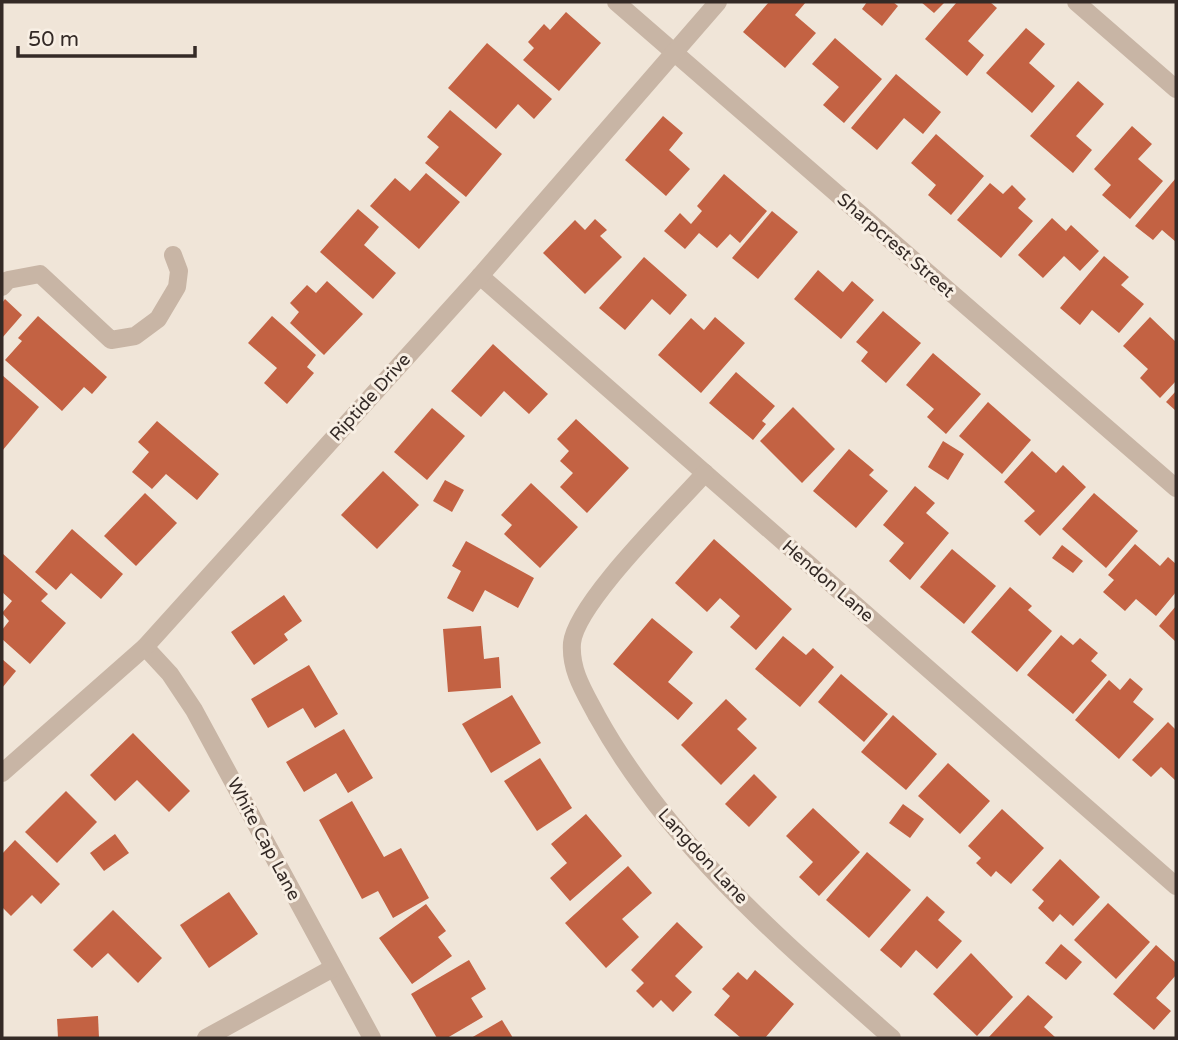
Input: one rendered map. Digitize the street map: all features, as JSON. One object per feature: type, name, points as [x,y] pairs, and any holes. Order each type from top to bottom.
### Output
[{"type":"street","name":"Sharpcrest Street","points":[[616,2],[1176,488]]},
{"type":"street","name":"Riptide Drive","points":[[2,773],[145,647],[480,276],[718,2]]},
{"type":"street","points":[[1076,2],[1176,89]]},
{"type":"street","points":[[2,288],[8,280],[40,274],[111,340],[135,336],[158,319],[177,287],[179,271],[173,255]]},
{"type":"street","name":"Hendon Lane","points":[[480,276],[1176,886]]},
{"type":"street","name":"Langdon Lane","points":[[705,473],[590,603],[572,641],[576,677],[623,763],[677,833],[873,1032],[892,1038]]},
{"type":"street","name":"White Cap Lane","points":[[145,647],[170,674],[194,710],[372,1038]]},
{"type":"street","points":[[206,1038],[333,968]]},
{"type":"building","points":[[769,2],[806,2],[795,15],[816,33],[785,68],[743,32]]},
{"type":"building","points":[[867,2],[893,2],[898,6],[882,26],[862,9]]},
{"type":"building","points":[[921,2],[945,2],[934,13]]},
{"type":"building","points":[[957,2],[990,2],[997,8],[968,41],[984,55],[967,76],[925,39]]},
{"type":"building","points":[[566,12],[601,43],[559,91],[523,60],[534,48],[528,42],[544,24],[550,30]]},
{"type":"building","points":[[1026,28],[1045,44],[1029,63],[1055,86],[1032,113],[986,73]]},
{"type":"building","points":[[835,38],[882,79],[844,123],[823,105],[839,87],[812,64]]},
{"type":"building","points":[[487,43],[552,99],[534,119],[518,104],[496,129],[448,88]]},
{"type":"building","points":[[896,74],[941,112],[923,134],[904,118],[877,150],[851,128]]},
{"type":"building","points":[[1078,81],[1104,104],[1076,136],[1092,150],[1073,173],[1030,136]]},
{"type":"building","points":[[450,110],[502,154],[466,197],[425,163],[439,147],[427,137]]},
{"type":"building","points":[[663,116],[683,133],[669,150],[690,169],[666,196],[625,160]]},
{"type":"building","points":[[1132,126],[1152,144],[1138,159],[1163,181],[1130,219],[1102,195],[1111,185],[1094,169]]},
{"type":"building","points":[[936,134],[984,176],[951,215],[928,195],[936,185],[911,163]]},
{"type":"building","points":[[426,173],[460,202],[419,249],[370,206],[395,178],[410,191]]},
{"type":"building","points":[[724,174],[767,211],[740,243],[730,234],[717,248],[699,233],[685,249],[664,231],[680,213],[691,224],[702,211],[697,206]]},
{"type":"building","points":[[1176,178],[1176,242],[1162,230],[1153,240],[1135,226]]},
{"type":"building","points":[[990,183],[1003,194],[1012,185],[1026,199],[1018,208],[1033,221],[1001,258],[957,220]]},
{"type":"building","points":[[358,209],[379,227],[364,245],[396,273],[373,299],[320,252]]},
{"type":"building","points":[[772,211],[798,232],[758,279],[732,258]]},
{"type":"building","points":[[1052,218],[1066,231],[1071,225],[1099,251],[1080,271],[1064,256],[1043,278],[1018,255]]},
{"type":"building","points":[[595,219],[607,230],[600,236],[622,257],[585,294],[543,253],[575,220],[585,230]]},
{"type":"building","points":[[1104,256],[1129,277],[1121,285],[1144,304],[1119,333],[1092,310],[1080,325],[1060,308]]},
{"type":"building","points":[[644,257],[687,295],[670,315],[652,299],[625,330],[599,308]]},
{"type":"building","points":[[818,270],[843,292],[852,281],[874,300],[841,339],[794,299]]},
{"type":"building","points":[[327,281],[363,314],[324,355],[290,323],[299,312],[290,303],[307,285],[316,293]]},
{"type":"building","points":[[5,299],[22,315],[2,338],[2,303]]},
{"type":"building","points":[[883,311],[921,343],[886,383],[861,361],[868,352],[856,342]]},
{"type":"building","points":[[38,316],[107,377],[92,394],[84,387],[62,411],[5,360],[22,341],[18,338]]},
{"type":"building","points":[[272,316],[316,355],[307,367],[314,373],[287,404],[264,383],[277,368],[248,343]]},
{"type":"building","points":[[715,317],[745,343],[701,393],[658,355],[691,318],[704,330]]},
{"type":"building","points":[[1150,317],[1176,342],[1176,381],[1160,398],[1140,378],[1148,369],[1123,346]]},
{"type":"building","points":[[493,344],[548,394],[529,414],[504,391],[481,417],[451,391]]},
{"type":"building","points":[[933,353],[981,394],[946,434],[927,417],[934,409],[906,385]]},
{"type":"building","points":[[736,372],[775,406],[762,421],[766,424],[753,440],[709,403]]},
{"type":"building","points":[[2,375],[39,407],[2,451]]},
{"type":"building","points":[[1176,391],[1176,411],[1166,402]]},
{"type":"building","points":[[988,402],[1031,440],[1002,474],[959,436]]},
{"type":"building","points":[[793,407],[835,449],[802,483],[760,441]]},
{"type":"building","points":[[432,408],[465,436],[427,480],[394,452]]},
{"type":"building","points":[[576,419],[629,468],[587,513],[560,487],[573,473],[560,461],[569,451],[557,439]]},
{"type":"building","points":[[157,421],[219,474],[197,500],[166,474],[152,489],[132,472],[149,452],[138,442]]},
{"type":"building","points":[[943,441],[964,454],[948,480],[928,467]]},
{"type":"building","points":[[849,449],[874,470],[869,475],[888,491],[856,528],[813,491]]},
{"type":"building","points":[[1032,451],[1056,473],[1063,465],[1086,487],[1040,536],[1024,521],[1035,511],[1004,482]]},
{"type":"building","points":[[383,471],[419,505],[377,549],[341,515]]},
{"type":"building","points":[[445,480],[464,490],[452,512],[433,501]]},
{"type":"building","points":[[531,483],[578,527],[540,568],[504,534],[512,525],[501,515]]},
{"type":"building","points":[[915,486],[935,503],[926,513],[949,533],[910,580],[889,561],[904,543],[883,525]]},
{"type":"building","points":[[145,493],[177,523],[136,566],[104,536]]},
{"type":"building","points":[[1094,493],[1138,531],[1106,568],[1062,529]]},
{"type":"building","points":[[72,529],[123,574],[101,599],[71,573],[56,590],[35,572]]},
{"type":"building","points":[[714,539],[792,609],[756,650],[730,627],[740,616],[720,598],[707,612],[675,583]]},
{"type":"building","points":[[466,541],[534,578],[518,608],[485,590],[473,612],[447,598],[461,571],[452,566]]},
{"type":"building","points":[[1135,544],[1160,566],[1168,557],[1176,564],[1176,592],[1156,616],[1136,599],[1125,611],[1103,592],[1114,580],[1108,575]]},
{"type":"building","points":[[1062,545],[1083,561],[1073,573],[1052,558]]},
{"type":"building","points":[[952,549],[996,586],[964,624],[920,587]]},
{"type":"building","points":[[2,553],[48,594],[41,601],[66,623],[30,664],[2,639],[2,630],[9,621],[2,613],[12,601],[2,592]]},
{"type":"building","points":[[1010,587],[1032,606],[1028,610],[1052,631],[1017,672],[971,632]]},
{"type":"building","points":[[284,595],[302,621],[284,634],[288,640],[254,665],[231,632]]},
{"type":"building","points":[[1176,606],[1176,642],[1159,626]]},
{"type":"building","points":[[652,618],[693,652],[668,682],[693,703],[678,720],[613,664]]},
{"type":"building","points":[[481,626],[484,659],[499,657],[501,688],[448,692],[443,629]]},
{"type":"building","points":[[1061,635],[1073,645],[1080,638],[1098,653],[1091,661],[1107,675],[1073,714],[1027,675]]},
{"type":"building","points":[[783,636],[806,655],[813,648],[834,667],[800,707],[755,669]]},
{"type":"building","points":[[2,659],[16,671],[2,688]]},
{"type":"building","points":[[309,665],[338,714],[315,728],[303,708],[268,728],[251,699]]},
{"type":"building","points":[[841,674],[888,714],[864,742],[818,702]]},
{"type":"building","points":[[1130,678],[1143,689],[1133,702],[1154,719],[1119,759],[1075,720],[1109,680],[1120,690]]},
{"type":"building","points":[[512,695],[541,743],[491,773],[462,724]]},
{"type":"building","points":[[726,699],[747,719],[737,729],[757,748],[721,785],[681,745]]},
{"type":"building","points":[[893,715],[937,754],[906,790],[861,752]]},
{"type":"building","points":[[1168,722],[1176,730],[1176,781],[1161,767],[1151,777],[1132,760]]},
{"type":"building","points":[[344,729],[373,778],[348,793],[336,773],[304,792],[286,762]]},
{"type":"building","points":[[133,733],[190,791],[169,812],[137,780],[115,801],[90,775]]},
{"type":"building","points":[[540,758],[572,808],[537,831],[504,781]]},
{"type":"building","points":[[948,763],[990,801],[960,834],[918,796]]},
{"type":"building","points":[[754,774],[777,797],[749,827],[725,804]]},
{"type":"building","points":[[66,791],[97,822],[57,863],[25,832]]},
{"type":"building","points":[[352,801],[384,857],[401,848],[429,898],[393,918],[378,891],[362,899],[319,820]]},
{"type":"building","points":[[903,804],[924,819],[910,838],[889,823]]},
{"type":"building","points":[[813,808],[860,852],[819,896],[799,877],[813,862],[786,836]]},
{"type":"building","points":[[1002,809],[1044,848],[1011,884],[996,871],[991,877],[976,863],[981,858],[968,846]]},
{"type":"building","points":[[586,814],[622,856],[570,901],[550,878],[567,863],[551,844]]},
{"type":"building","points":[[115,834],[129,853],[104,871],[90,853]]},
{"type":"building","points":[[15,840],[60,884],[41,904],[32,895],[11,916],[2,907],[2,854]]},
{"type":"building","points":[[867,852],[911,890],[869,938],[826,900]]},
{"type":"building","points":[[1060,859],[1100,897],[1073,926],[1060,914],[1053,922],[1038,908],[1044,901],[1032,890]]},
{"type":"building","points":[[628,866],[652,893],[622,919],[639,937],[606,968],[565,923]]},
{"type":"building","points":[[229,892],[258,934],[209,968],[180,925]]},
{"type":"building","points":[[927,896],[945,912],[938,920],[962,941],[937,969],[916,950],[901,968],[880,950]]},
{"type":"building","points":[[1108,903],[1150,942],[1116,979],[1074,940]]},
{"type":"building","points":[[426,904],[446,931],[438,937],[452,956],[412,984],[379,938]]},
{"type":"building","points":[[113,910],[162,958],[138,983],[108,953],[92,968],[73,950]]},
{"type":"building","points":[[677,922],[703,947],[675,976],[692,992],[673,1012],[661,1000],[653,1008],[636,991],[644,983],[631,970]]},
{"type":"building","points":[[1061,944],[1082,962],[1066,980],[1045,963]]},
{"type":"building","points":[[1156,945],[1176,963],[1176,975],[1156,998],[1171,1011],[1154,1030],[1113,994]]},
{"type":"building","points":[[971,953],[1013,997],[977,1036],[933,994]]},
{"type":"building","points":[[469,960],[486,989],[471,998],[483,1017],[447,1038],[437,1038],[411,994]]},
{"type":"building","points":[[755,970],[794,1004],[765,1038],[741,1038],[714,1015],[730,996],[722,989],[738,972],[747,980]]},
{"type":"building","points":[[1028,995],[1053,1017],[1044,1027],[1056,1038],[988,1038]]},
{"type":"building","points":[[98,1016],[99,1038],[58,1038],[57,1019]]},
{"type":"building","points":[[502,1020],[513,1038],[471,1038]]}]
